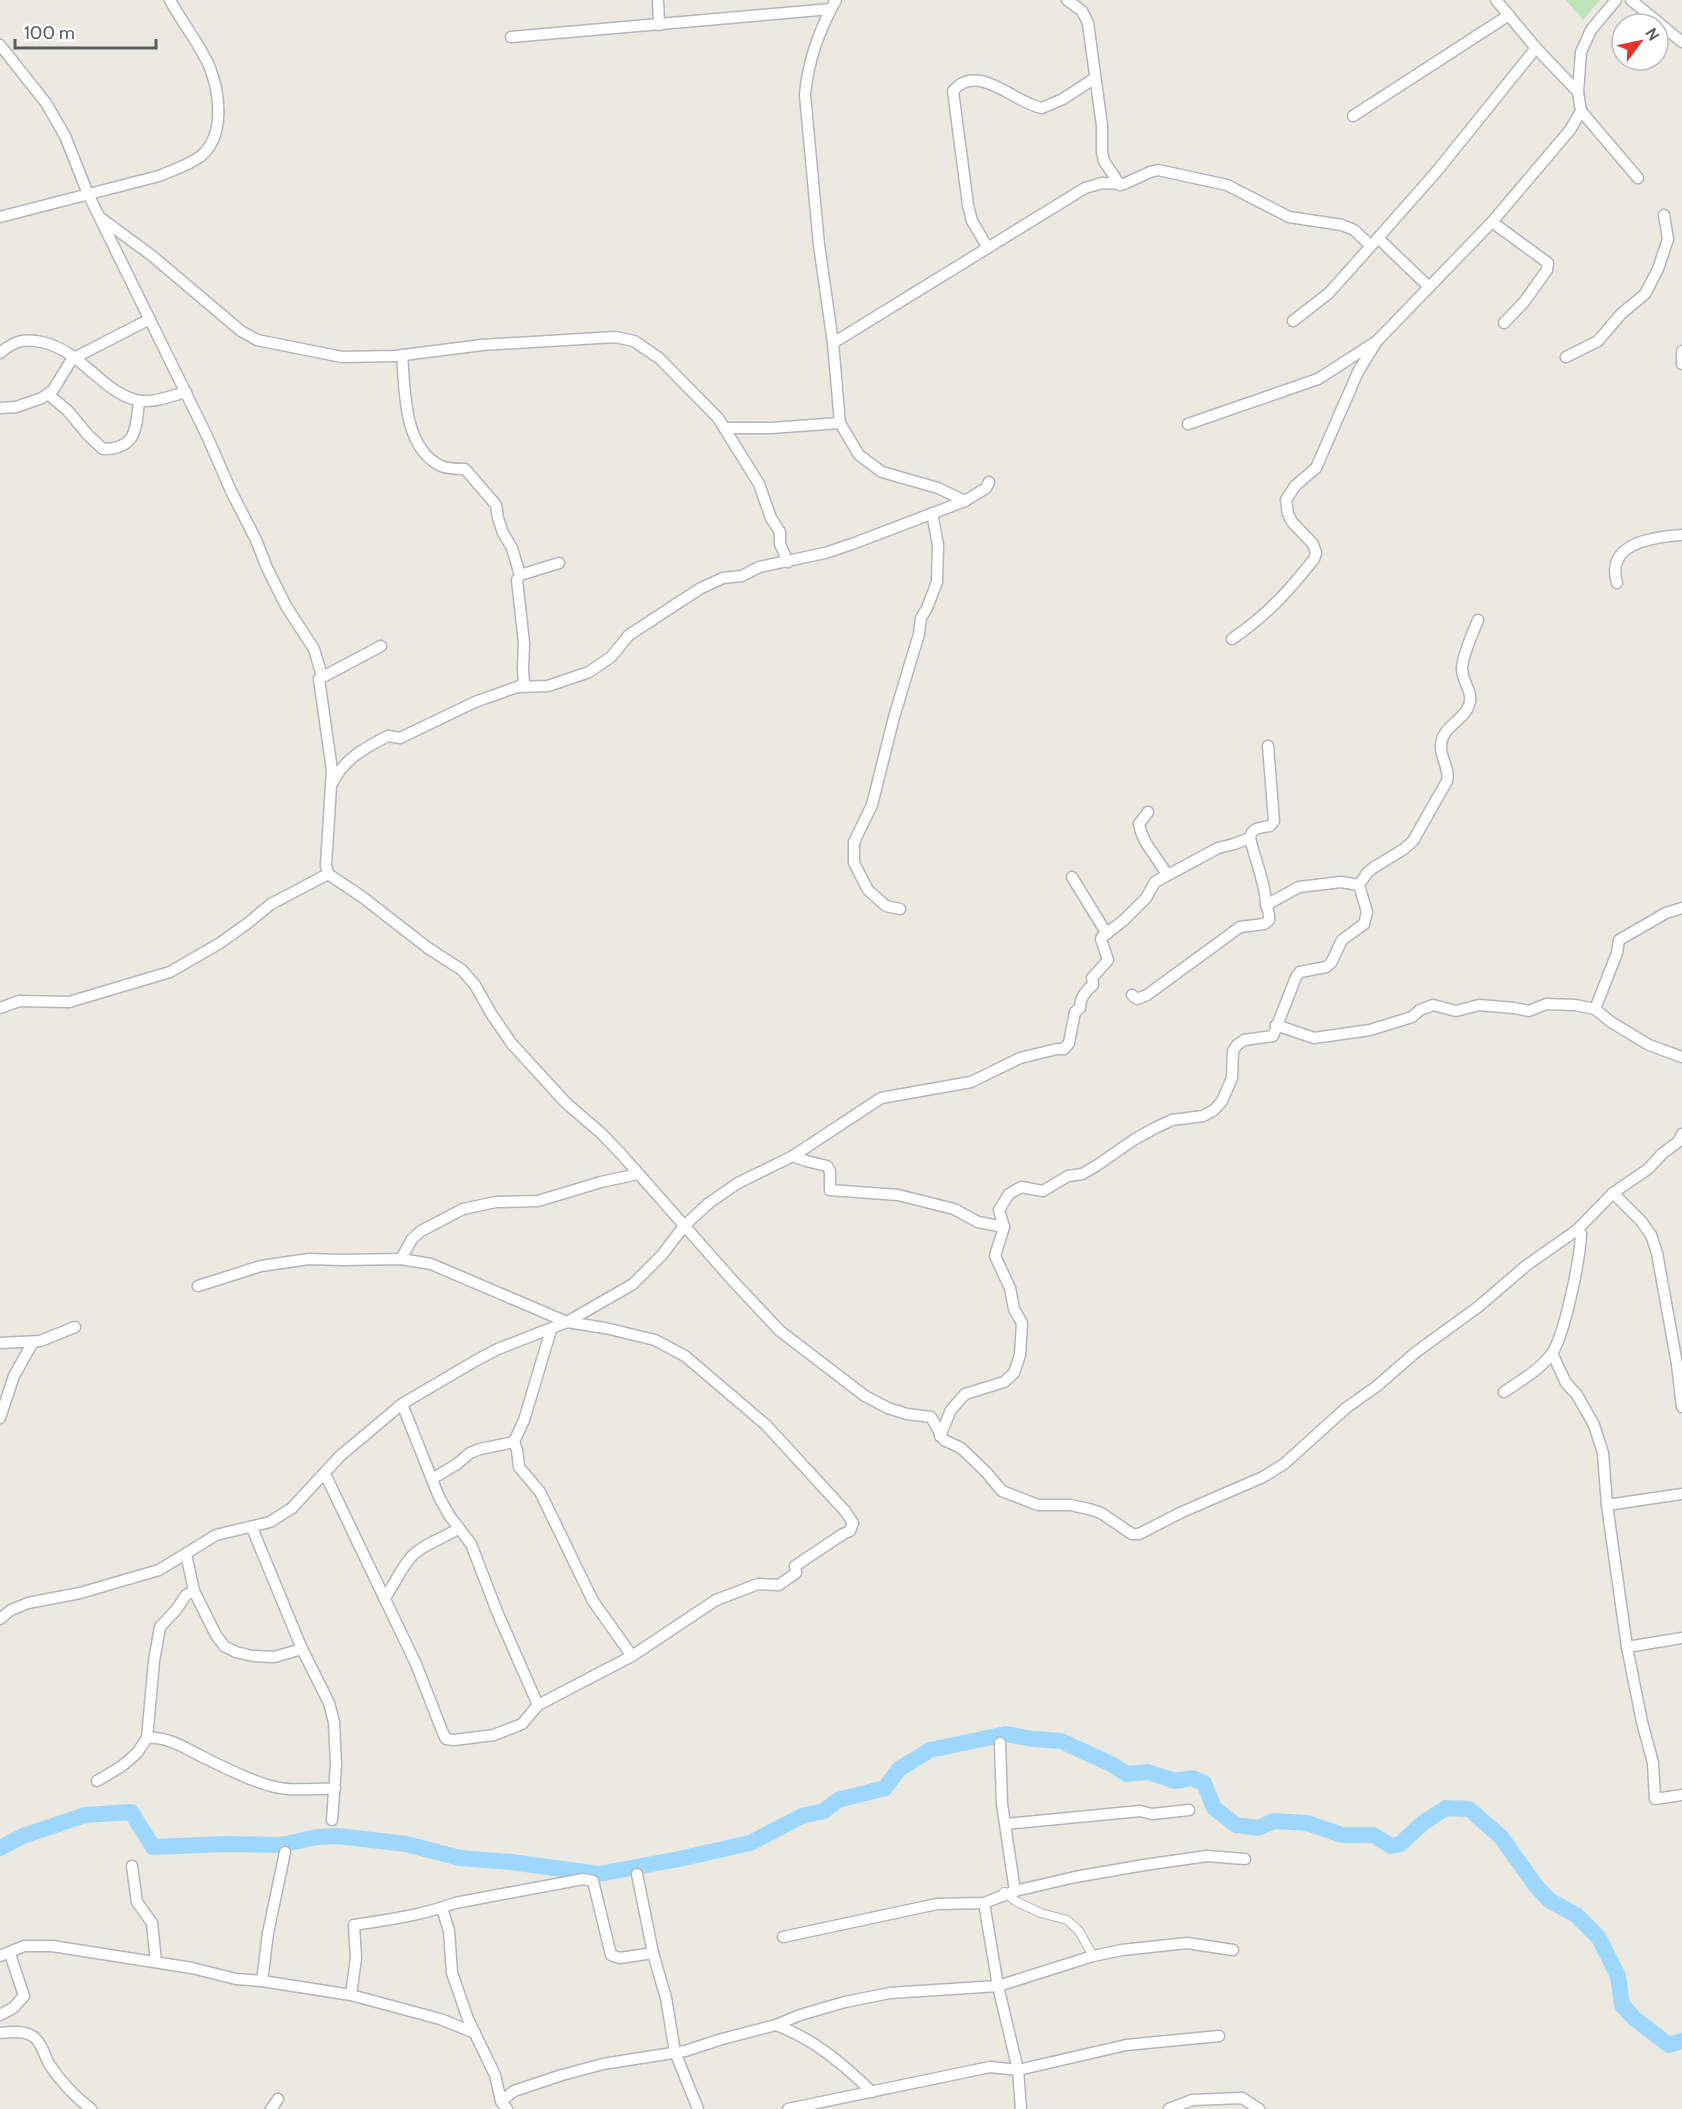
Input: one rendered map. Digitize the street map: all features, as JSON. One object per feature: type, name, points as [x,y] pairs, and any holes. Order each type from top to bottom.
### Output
[{"type":"street","points":[[0,217],[159,176],[180,168],[203,154],[213,138],[219,116],[213,76],[201,50],[170,0]]},
{"type":"street","points":[[658,0],[659,25]]},
{"type":"street","points":[[792,0],[792,13]]},
{"type":"street","points":[[1067,0],[1082,11],[1088,23],[1102,126],[1103,156],[1120,185]]},
{"type":"street","points":[[1496,0],[1536,48],[1578,92]]},
{"type":"street","points":[[1616,0],[1591,30],[1581,52],[1578,92],[1581,111],[1638,177]]},
{"type":"street","points":[[1631,0],[1682,42]]},
{"type":"street","points":[[511,37],[792,13],[834,4]]},
{"type":"street","points":[[834,4],[814,49],[807,75],[806,95],[819,245],[833,343],[840,423],[859,455],[882,472],[938,488],[965,501]]},
{"type":"street","points":[[1353,116],[1509,15]]},
{"type":"street","points":[[0,45],[46,103],[65,136],[88,194],[186,392],[267,568],[286,606],[311,643],[322,676]]},
{"type":"street","points":[[1293,321],[1329,293],[1437,171],[1536,48]]},
{"type":"street","points":[[988,248],[972,221],[968,205],[953,92],[963,83],[983,82],[1000,88],[1021,101],[1042,108],[1063,99],[1095,78]]},
{"type":"street","points":[[1232,639],[1258,622],[1275,606],[1314,559],[1315,549],[1307,536],[1292,522],[1286,500],[1295,486],[1316,468],[1358,372],[1377,340],[1492,222],[1570,130],[1581,111]]},
{"type":"street","points":[[833,343],[1085,188],[1102,183],[1120,185],[1158,170],[1227,185],[1281,214],[1342,225],[1374,241],[1429,288]]},
{"type":"street","points":[[1566,357],[1598,342],[1621,314],[1646,294],[1658,269],[1668,239],[1664,215]]},
{"type":"street","points":[[102,219],[151,255],[242,331],[257,340],[342,357],[402,355],[482,345],[615,337],[624,338],[644,347],[659,358],[725,428],[759,484],[771,518],[780,531],[780,544],[788,561]]},
{"type":"street","points":[[1492,222],[1548,263],[1547,270],[1524,302],[1504,323]]},
{"type":"street","points":[[0,408],[16,407],[48,394],[53,390],[66,365],[75,356],[150,319]]},
{"type":"street","points":[[0,353],[14,343],[28,339],[60,347],[75,356],[117,390],[139,401],[186,392]]},
{"type":"street","points":[[1188,424],[1318,379],[1354,353],[1377,340]]},
{"type":"street","points":[[1682,351],[1682,364]]},
{"type":"street","points":[[402,355],[408,413],[414,435],[426,454],[442,466],[465,470],[496,505],[502,533],[512,548],[520,575]]},
{"type":"street","points":[[48,394],[68,411],[103,449],[121,447],[129,441],[136,429],[139,401]]},
{"type":"street","points":[[725,428],[771,428],[840,423]]},
{"type":"street","points":[[517,687],[548,686],[589,672],[607,661],[629,635],[701,588],[723,578],[742,576],[759,567],[825,553],[965,501],[986,488],[989,482]]},
{"type":"street","points":[[900,909],[886,906],[868,890],[854,863],[854,842],[872,805],[894,717],[919,634],[921,618],[937,582],[939,545],[932,513]]},
{"type":"street","points":[[1617,583],[1614,567],[1616,559],[1625,550],[1644,540],[1682,535]]},
{"type":"street","points":[[329,791],[344,764],[376,742],[388,736],[400,738],[475,702],[524,683],[524,643],[517,580],[520,575],[559,563]]},
{"type":"street","points":[[1359,885],[1372,868],[1413,841],[1447,781],[1448,771],[1440,746],[1442,737],[1464,715],[1471,701],[1462,669],[1478,620]]},
{"type":"street","points":[[381,646],[322,676],[319,683],[332,770],[326,865],[328,874],[462,970],[475,985],[512,1044],[566,1103],[601,1133],[651,1186],[684,1226],[780,1331],[865,1396],[888,1408],[907,1414],[931,1417],[940,1436],[961,1448],[1002,1491],[1038,1505],[1070,1505],[1089,1509],[1110,1519],[1132,1534],[1139,1534],[1182,1512],[1263,1477],[1284,1464],[1346,1408],[1377,1386],[1416,1352],[1478,1307],[1527,1265],[1577,1230],[1613,1193],[1648,1169],[1663,1153],[1678,1142],[1682,1134]]},
{"type":"street","points":[[1132,995],[1137,999],[1147,995],[1240,927],[1267,923],[1270,914],[1266,905],[1262,873],[1250,833],[1270,826],[1274,821],[1268,746]]},
{"type":"street","points":[[1148,812],[1139,824],[1141,832],[1167,874]]},
{"type":"street","points":[[1,1617],[28,1602],[80,1593],[159,1570],[216,1534],[252,1528],[270,1522],[292,1508],[340,1456],[402,1404],[476,1361],[551,1330],[633,1284],[662,1255],[684,1226],[709,1203],[738,1183],[793,1156],[881,1098],[971,1082],[1020,1058],[1064,1049],[1069,1043],[1075,1012],[1080,1008],[1081,1000],[1092,985],[1092,978],[1108,960],[1101,939],[1146,898],[1155,882],[1218,848],[1250,838]]},
{"type":"street","points":[[0,1008],[19,1001],[69,1002],[170,972],[229,936],[271,904],[328,874]]},
{"type":"street","points":[[1072,877],[1107,934]]},
{"type":"street","points":[[1266,905],[1299,886],[1341,882],[1359,885]]},
{"type":"street","points":[[940,1436],[951,1410],[965,1394],[1004,1382],[1014,1373],[1020,1355],[1022,1323],[1014,1309],[1010,1288],[995,1256],[1004,1227],[999,1210],[1009,1194],[1021,1188],[1042,1191],[1068,1176],[1082,1174],[1155,1128],[1172,1120],[1203,1116],[1214,1110],[1222,1101],[1232,1078],[1233,1051],[1237,1045],[1244,1040],[1273,1036],[1300,972],[1326,967],[1331,963],[1342,940],[1364,924],[1367,912],[1359,885]]},
{"type":"street","points":[[1595,1009],[1617,953],[1619,940],[1666,913],[1682,908]]},
{"type":"street","points":[[1276,1025],[1314,1038],[1370,1030],[1412,1017],[1433,1005],[1456,1011],[1479,1005],[1529,1011],[1546,1004],[1575,1005],[1595,1009],[1611,1022],[1649,1045],[1682,1057]]},
{"type":"street","points":[[793,1156],[827,1166],[830,1171],[830,1190],[906,1196],[954,1209],[978,1222],[1004,1227]]},
{"type":"street","points":[[401,1259],[412,1239],[421,1231],[463,1209],[496,1202],[538,1201],[601,1182],[638,1174]]},
{"type":"street","points":[[1613,1193],[1641,1221],[1651,1235],[1657,1253],[1677,1364],[1682,1407]]},
{"type":"street","points":[[1504,1392],[1534,1371],[1552,1353],[1562,1326],[1577,1268],[1581,1234],[1577,1230]]},
{"type":"street","points":[[198,1286],[261,1266],[309,1258],[401,1259],[431,1264],[567,1322],[655,1340],[685,1356],[766,1425],[845,1511],[853,1523],[850,1531],[795,1566],[796,1573],[778,1585],[758,1584],[716,1600],[632,1656],[538,1705],[522,1724],[494,1735],[454,1740],[446,1739],[416,1664],[325,1474]]},
{"type":"street","points":[[0,1343],[33,1342],[75,1327]]},
{"type":"street","points":[[551,1330],[524,1420],[514,1442],[519,1467],[540,1492],[593,1601],[632,1656]]},
{"type":"street","points":[[0,1418],[14,1376],[33,1342]]},
{"type":"street","points":[[1552,1353],[1566,1383],[1577,1395],[1594,1425],[1603,1453],[1607,1505],[1627,1647],[1653,1763],[1654,1799],[1682,1795]]},
{"type":"street","points":[[402,1404],[439,1497],[471,1544],[498,1614],[538,1705]]},
{"type":"street","points":[[432,1479],[470,1453],[514,1442]]},
{"type":"street","points":[[1607,1505],[1682,1494]]},
{"type":"street","points":[[252,1528],[302,1649],[329,1703],[334,1722],[336,1765],[332,1820]]},
{"type":"street","points":[[384,1599],[412,1556],[459,1528]]},
{"type":"street","points":[[186,1554],[194,1591],[224,1646],[253,1656],[274,1657],[302,1649]]},
{"type":"street","points":[[97,1781],[122,1766],[147,1738],[154,1661],[160,1627],[176,1610],[182,1599],[194,1591]]},
{"type":"street","points":[[1627,1647],[1682,1638]]},
{"type":"street","points":[[147,1738],[158,1738],[185,1747],[206,1759],[269,1786],[288,1789],[335,1789]]},
{"type":"street","points":[[1000,1743],[1002,1804],[1015,1891]]},
{"type":"street","points":[[1006,1824],[1140,1811],[1152,1814],[1189,1810]]},
{"type":"street","points":[[262,1981],[268,1933],[285,1852]]},
{"type":"street","points":[[783,1936],[937,1905],[984,1903],[1015,1891],[1076,1877],[1207,1856],[1245,1859]]},
{"type":"street","points":[[132,1866],[137,1902],[152,1923],[156,1962]]},
{"type":"street","points":[[637,1874],[653,1953],[666,1998],[675,2052],[698,2109]]},
{"type":"street","points":[[351,1995],[356,1958],[354,1925],[442,1908],[455,1903],[591,1879],[612,1955],[620,1958],[653,1953]]},
{"type":"street","points":[[984,1903],[1001,1890],[1017,1902],[1041,1913],[1067,1920],[1079,1932],[1094,1956]]},
{"type":"street","points":[[984,1903],[998,1986],[1017,2070],[1021,2109]]},
{"type":"street","points":[[442,1908],[449,1931],[452,1973],[475,2033],[495,2075],[504,2105]]},
{"type":"street","points":[[504,2105],[514,2091],[562,2075],[603,2064],[685,2051],[845,2002],[890,1994],[998,1986],[1094,1956],[1122,1950],[1187,1943],[1233,1950]]},
{"type":"street","points":[[0,2015],[13,2008],[24,1996],[5,1955],[24,1946],[52,1946],[192,1968],[236,1979],[351,1995],[440,2019],[475,2033]]},
{"type":"street","points":[[776,2025],[793,2031],[814,2043],[845,2066],[872,2092]]},
{"type":"street","points":[[0,2033],[20,2032],[29,2034],[37,2040],[64,2086],[91,2109]]},
{"type":"street","points":[[788,2109],[990,2067],[1017,2070],[1125,2045],[1219,2036]]},
{"type":"street","points":[[1169,2109],[1192,2100],[1242,2098],[1259,2109]]},
{"type":"street","points":[[271,2109],[278,2099]]},
{"type":"green space","points":[[1566,0],[1600,0],[1583,20]]},
{"type":"waterway","points":[[0,1848],[23,1836],[85,1815],[131,1812],[153,1847],[225,1844],[281,1845],[317,1837],[338,1836],[406,1844],[460,1858],[511,1862],[599,1874],[750,1843],[802,1816],[824,1811],[838,1800],[885,1788],[899,1769],[930,1750],[1006,1734],[1061,1741],[1127,1774],[1148,1772],[1175,1781],[1192,1778],[1204,1783],[1214,1808],[1236,1825],[1258,1828],[1274,1821],[1307,1823],[1342,1835],[1373,1835],[1391,1846],[1400,1844],[1423,1823],[1446,1808],[1469,1809],[1501,1837],[1536,1886],[1549,1900],[1576,1915],[1599,1938],[1618,1976],[1622,2005],[1635,2019],[1669,2045],[1682,2041]]}]
